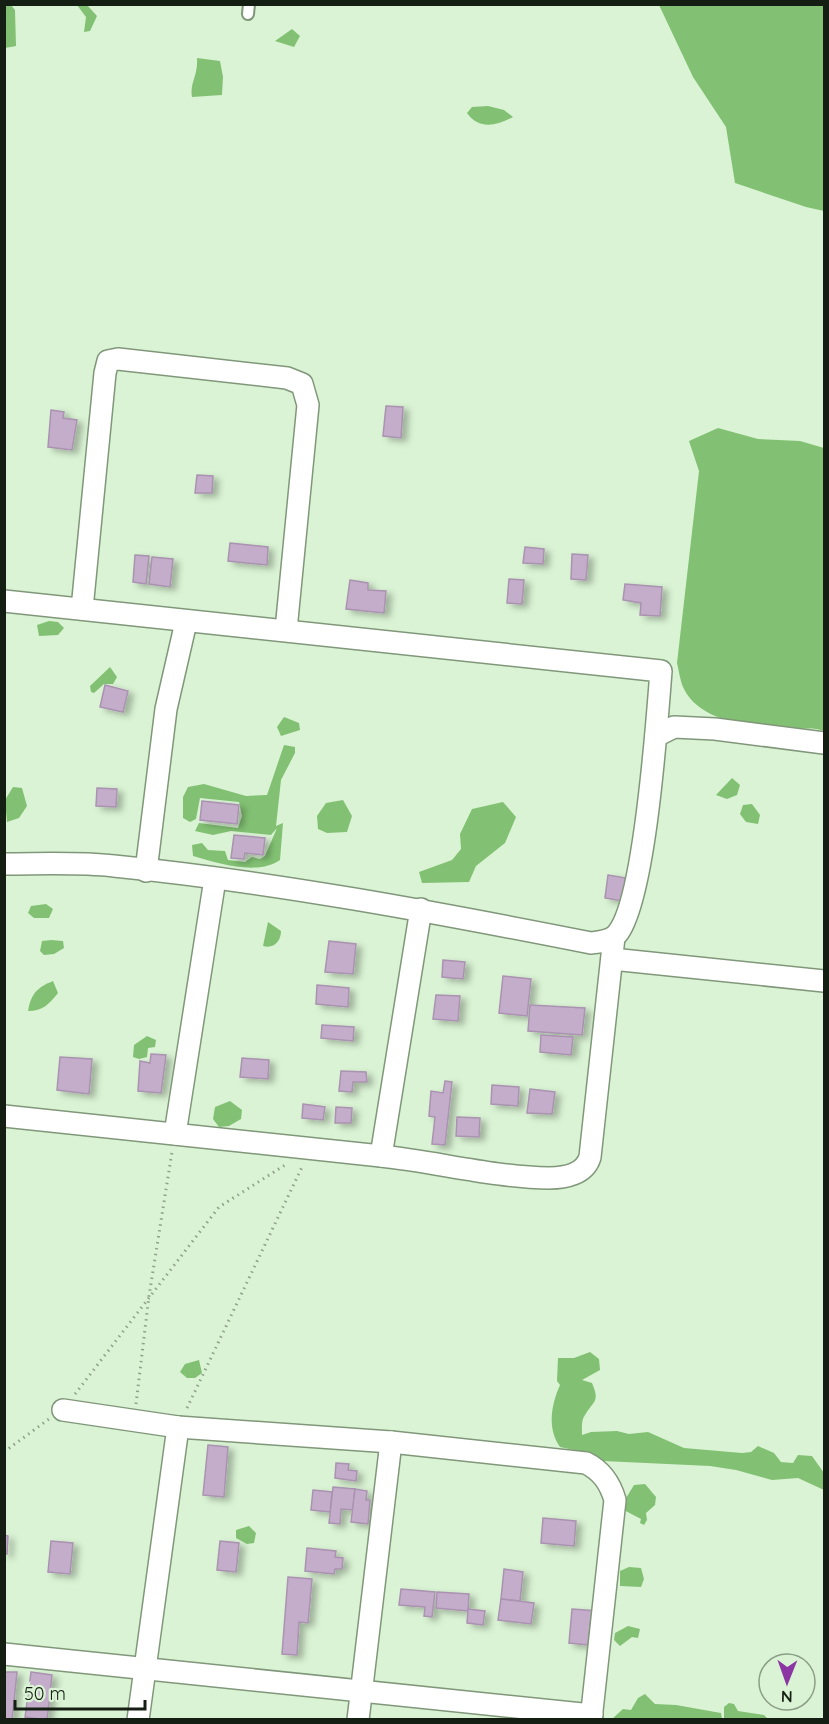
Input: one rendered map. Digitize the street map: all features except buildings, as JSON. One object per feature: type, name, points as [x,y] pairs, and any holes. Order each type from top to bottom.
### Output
[{"type":"street","points":[[82,609],[105,373],[108,361],[118,359],[287,378],[302,384],[308,405],[286,630]]},
{"type":"street","points":[[4,602],[661,671],[656,736],[633,900],[626,920],[614,937],[590,1157],[585,1167],[572,1174],[549,1178],[381,1156],[4,1116]]},
{"type":"street","points":[[146,871],[166,709],[186,622]]},
{"type":"street","points":[[656,736],[674,727],[715,729],[825,743]]},
{"type":"street","points":[[4,864],[113,866],[421,909],[591,943],[614,937]]},
{"type":"street","points":[[175,1134],[215,879]]},
{"type":"street","points":[[381,1156],[421,909]]},
{"type":"street","points":[[612,959],[825,981]]},
{"type":"street","points":[[4,1654],[144,1670],[361,1690],[592,1717],[615,1509],[613,1493],[603,1474],[586,1463],[391,1442],[178,1427],[63,1410]]},
{"type":"street","points":[[138,1719],[178,1427]]},
{"type":"street","points":[[358,1719],[391,1442]]},
{"type":"path","points":[[134,1420],[149,1296],[175,1134]]},
{"type":"path","points":[[4,1452],[63,1410],[219,1207],[311,1150]]},
{"type":"path","points":[[178,1427],[311,1150]]},
{"type":"green space","points":[[5,4],[11,5],[15,10],[16,46],[5,48]]},
{"type":"green space","points":[[77,5],[87,5],[97,16],[90,31],[84,32],[86,17]]},
{"type":"green space","points":[[659,5],[824,5],[824,211],[735,183],[726,127],[693,77]]},
{"type":"green space","points":[[292,29],[300,36],[294,47],[275,41]]},
{"type":"green space","points":[[197,58],[220,61],[223,77],[222,95],[192,97]]},
{"type":"green space","points":[[488,106],[504,110],[513,117],[488,125],[477,122],[467,113],[472,107]]},
{"type":"green space","points":[[718,428],[758,439],[800,441],[824,448],[824,731],[732,722],[703,710],[692,701],[684,689],[677,663],[699,471],[689,441]]},
{"type":"green space","points":[[49,621],[58,622],[64,628],[58,635],[39,636],[37,625]]},
{"type":"green space","points":[[110,667],[117,677],[113,684],[104,684],[94,693],[91,692],[90,686]]},
{"type":"green space","points":[[284,717],[299,723],[300,730],[281,736],[277,727]]},
{"type":"green space","points":[[284,745],[295,747],[295,753],[281,780],[276,826],[283,823],[280,860],[271,865],[249,868],[225,865],[193,856],[192,845],[202,843],[208,850],[225,851],[228,860],[245,862],[252,857],[260,859],[265,856],[277,828],[271,835],[231,831],[213,835],[195,831],[199,823],[238,828],[242,816],[239,802],[200,798],[196,819],[190,822],[183,818],[183,797],[188,787],[204,784],[246,796],[267,795]]},
{"type":"green space","points":[[732,778],[740,785],[737,795],[727,799],[716,795]]},
{"type":"green space","points":[[13,787],[22,788],[27,806],[19,818],[7,822],[5,800]]},
{"type":"green space","points":[[343,800],[352,816],[347,832],[327,833],[318,829],[317,816],[326,803]]},
{"type":"green space","points":[[503,802],[516,817],[505,843],[476,866],[469,882],[422,883],[419,872],[452,860],[461,849],[460,834],[472,809]]},
{"type":"green space","points":[[752,804],[760,815],[758,824],[746,822],[740,814],[743,805]]},
{"type":"green space","points":[[46,904],[53,909],[49,918],[34,918],[28,913],[31,906]]},
{"type":"green space","points":[[268,922],[281,931],[276,943],[267,947],[263,946]]},
{"type":"green space","points":[[42,941],[63,941],[64,948],[54,954],[44,955],[40,951]]},
{"type":"green space","points":[[53,981],[58,993],[55,997],[42,1008],[28,1011],[36,992]]},
{"type":"green space","points":[[147,1036],[156,1040],[155,1047],[148,1048],[147,1057],[139,1059],[133,1057],[134,1045]]},
{"type":"green space","points":[[230,1101],[242,1110],[241,1119],[229,1126],[219,1127],[213,1119],[215,1107]]},
{"type":"green space","points":[[590,1352],[599,1359],[600,1370],[582,1380],[592,1383],[596,1398],[583,1419],[582,1435],[591,1432],[617,1431],[629,1434],[648,1432],[684,1448],[742,1453],[751,1452],[758,1446],[774,1453],[781,1462],[793,1463],[798,1455],[812,1456],[824,1473],[824,1490],[798,1478],[772,1480],[736,1470],[710,1466],[603,1461],[583,1452],[560,1447],[552,1425],[554,1401],[560,1385],[557,1381],[558,1358],[574,1358]]},
{"type":"green space","points":[[199,1360],[202,1373],[195,1378],[187,1378],[180,1372],[185,1364]]},
{"type":"green space","points":[[645,1484],[656,1497],[655,1505],[646,1513],[647,1520],[644,1525],[640,1523],[641,1519],[620,1508],[634,1485]]},
{"type":"green space","points":[[249,1526],[256,1533],[254,1543],[247,1544],[236,1538],[236,1530]]},
{"type":"green space","points":[[629,1567],[641,1568],[644,1579],[641,1587],[620,1586],[620,1571]]},
{"type":"green space","points":[[628,1626],[640,1629],[638,1638],[632,1637],[620,1646],[614,1640],[615,1633]]},
{"type":"green space","points":[[645,1694],[655,1704],[676,1705],[721,1713],[722,1719],[612,1719],[623,1709],[631,1710],[638,1698]]},
{"type":"green space","points":[[729,1703],[734,1704],[738,1711],[764,1715],[768,1719],[724,1719],[724,1707]]}]
